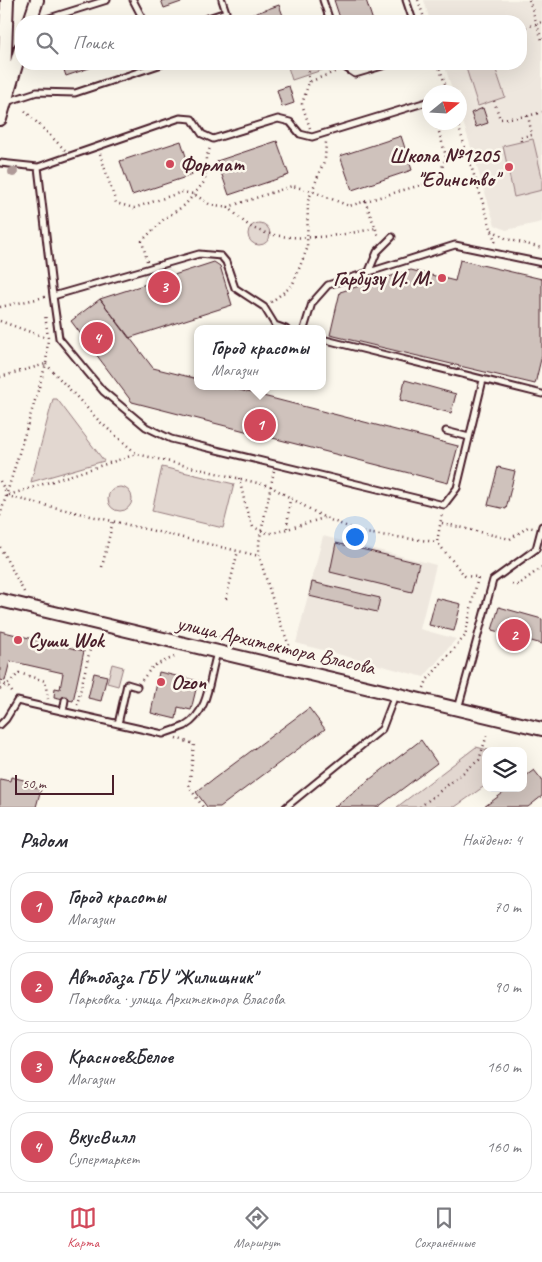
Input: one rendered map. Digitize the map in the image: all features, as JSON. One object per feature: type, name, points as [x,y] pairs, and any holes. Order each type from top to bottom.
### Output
[{"type":"street","points":[[3,103],[6,0]]},
{"type":"street","points":[[32,15],[37,0]]},
{"type":"street","points":[[0,119],[15,66]]},
{"type":"street","name":"улица Архитектора Власова","points":[[0,600],[542,729]]},
{"type":"lane","points":[[59,15],[107,0]]},
{"type":"lane","points":[[133,0],[141,15]]},
{"type":"lane","points":[[217,15],[226,12],[222,0]]},
{"type":"lane","points":[[323,0],[328,15]]},
{"type":"lane","points":[[406,0],[411,15]]},
{"type":"lane","points":[[3,103],[37,92],[75,93],[144,70]]},
{"type":"lane","points":[[350,70],[355,74],[369,70]]},
{"type":"lane","points":[[0,163],[38,167],[180,118],[192,119],[202,134],[212,139],[278,119],[290,122],[300,134],[312,137],[422,103]]},
{"type":"lane","points":[[38,167],[59,338],[103,391],[146,427],[171,439],[444,505],[456,488],[483,380]]},
{"type":"lane","points":[[369,271],[377,252],[392,237]]},
{"type":"lane","points":[[305,325],[312,303],[328,285],[455,245],[542,263]]},
{"type":"lane","points":[[53,296],[199,254],[221,256],[226,262],[235,288],[264,308],[275,325]]},
{"type":"lane","points":[[326,340],[542,394]]},
{"type":"lane","points":[[446,430],[469,437]]},
{"type":"lane","points":[[536,549],[542,528]]},
{"type":"lane","points":[[458,709],[493,580],[542,545]]},
{"type":"lane","points":[[0,725],[17,701],[163,734],[185,725],[198,714],[207,696],[217,652]]},
{"type":"lane","points":[[118,724],[127,684],[136,687]]},
{"type":"lane","points":[[286,807],[382,729],[396,694]]},
{"type":"lane","points":[[63,711],[65,700]]},
{"type":"path","points":[[418,0],[423,15]]},
{"type":"path","points":[[529,0],[542,40]]},
{"type":"path","points":[[527,27],[542,22]]},
{"type":"path","points":[[309,70],[309,82],[302,104],[312,137]]},
{"type":"path","points":[[309,82],[336,70]]},
{"type":"path","points":[[440,70],[446,85]]},
{"type":"path","points":[[494,101],[500,119],[528,116],[542,112]]},
{"type":"path","points":[[24,111],[71,156]]},
{"type":"path","points":[[521,141],[520,137],[532,135],[528,116]]},
{"type":"path","points":[[97,146],[116,203],[134,208],[182,192],[194,194],[208,204],[228,207],[292,186],[312,191],[349,206],[438,180],[446,156],[438,130]]},
{"type":"path","points":[[460,130],[499,253]]},
{"type":"path","points":[[264,308],[292,286],[307,248],[308,201],[325,159],[327,133]]},
{"type":"path","points":[[150,269],[142,241],[164,219],[185,205],[205,181],[206,158],[212,139]]},
{"type":"path","points":[[365,202],[383,247]]},
{"type":"path","points":[[228,207],[251,227],[270,234],[307,238],[338,237],[376,228]]},
{"type":"path","points":[[492,230],[507,239],[542,248]]},
{"type":"path","points":[[0,307],[53,296]]},
{"type":"path","points":[[0,321],[48,338]]},
{"type":"path","points":[[0,377],[46,364]]},
{"type":"path","points":[[46,364],[100,422],[137,454],[270,486],[325,518],[364,533],[437,542],[465,576],[478,577],[465,636],[427,680],[424,688]]},
{"type":"path","points":[[0,516],[46,364]]},
{"type":"path","points":[[7,496],[137,454]]},
{"type":"path","points":[[275,464],[261,532],[259,556],[278,618],[292,652]]},
{"type":"path","points":[[239,478],[246,512],[253,527],[261,532],[274,533],[325,518]]},
{"type":"path","points":[[0,481],[7,496]]},
{"type":"path","points":[[7,496],[259,556]]},
{"type":"path","points":[[287,528],[290,498]]},
{"type":"path","points":[[437,542],[444,505]]},
{"type":"path","points":[[102,567],[113,521]]},
{"type":"path","points":[[441,523],[510,539],[528,527],[542,528]]},
{"type":"path","points":[[0,547],[26,595]]},
{"type":"path","points":[[226,599],[238,551]]},
{"type":"path","points":[[512,584],[518,585],[542,567]]},
{"type":"path","points":[[75,714],[93,638]]},
{"type":"path","points":[[136,687],[154,666],[177,656]]},
{"type":"path","points":[[0,689],[7,685],[18,673],[45,681],[49,708]]},
{"type":"path","points":[[0,683],[7,685],[17,701]]},
{"type":"path","points":[[420,807],[479,760],[488,732]]},
{"type":"path","points":[[163,734],[194,744],[189,787],[203,807]]},
{"type":"shaded area","name":"Школа №1205 \"Единство\"","points":[[424,0],[542,0],[542,222],[506,230],[495,225],[466,130],[467,85],[451,85],[446,70],[527,70],[527,15],[428,15]]},
{"type":"shaded area","points":[[289,70],[322,70],[292,80]]},
{"type":"shaded area","points":[[467,70],[496,70],[505,97],[478,106]]},
{"type":"shaded area","points":[[533,139],[542,177],[542,190],[514,197],[503,146]]},
{"type":"shaded area","points":[[259,223],[267,226],[270,234],[267,242],[259,245],[251,242],[248,234],[251,226]]},
{"type":"shaded area","points":[[53,399],[57,399],[104,461],[31,482]]},
{"type":"shaded area","points":[[162,467],[234,484],[223,528],[152,511]]},
{"type":"shaded area","points":[[120,487],[129,490],[132,499],[129,508],[120,511],[111,508],[108,499],[111,490]]},
{"type":"shaded area","points":[[323,536],[436,565],[420,629],[456,639],[424,677],[296,643]]},
{"type":"shaded area","points":[[112,664],[123,667],[118,686],[107,683]]},
{"type":"shaded area","points":[[476,747],[482,748],[482,788],[455,807],[397,807]]},
{"type":"building","points":[[161,0],[187,0],[164,8]]},
{"type":"building","points":[[334,0],[366,0],[371,15],[339,15]]},
{"type":"building","points":[[279,5],[283,15],[251,15]]},
{"type":"building","points":[[64,70],[84,70],[66,76]]},
{"type":"building","points":[[289,86],[294,103],[282,107],[277,90]]},
{"type":"building","points":[[483,108],[488,123],[476,127],[471,113]]},
{"type":"building","points":[[401,136],[412,170],[352,190],[340,156]]},
{"type":"building","points":[[181,141],[192,175],[132,195],[120,161]]},
{"type":"building","points":[[277,141],[289,175],[229,195],[217,161]]},
{"type":"building","points":[[460,260],[542,279],[542,355],[535,384],[330,335],[340,292],[411,270],[455,281]]},
{"type":"building","points":[[214,262],[220,266],[232,305],[129,338],[100,299]]},
{"type":"building","points":[[100,299],[153,368],[194,378],[194,390],[240,390],[458,446],[448,483],[132,402],[71,321]]},
{"type":"building","points":[[405,380],[456,394],[451,413],[400,400]]},
{"type":"building","points":[[498,467],[515,471],[506,509],[488,505]]},
{"type":"building","points":[[336,543],[419,563],[412,592],[330,572]]},
{"type":"building","points":[[312,582],[380,598],[377,612],[309,596]]},
{"type":"building","points":[[436,598],[461,604],[454,631],[429,625]]},
{"type":"building","points":[[499,607],[542,619],[542,644],[492,630]]},
{"type":"building","points":[[0,631],[84,651],[73,701],[54,697],[55,688],[60,689],[63,673],[10,661],[5,681],[0,680]]},
{"type":"building","points":[[159,672],[198,681],[191,710],[178,707],[176,719],[151,713]]},
{"type":"building","points":[[94,673],[107,676],[101,701],[88,698]]},
{"type":"building","points":[[309,708],[325,729],[220,807],[207,807],[196,792]]},
{"type":"building","points":[[421,740],[437,763],[378,807],[334,807]]},
{"type":"building","points":[[534,770],[542,780],[542,796],[528,807],[484,807],[505,792],[527,792],[527,775]]},
{"type":"building","points":[[11,777],[28,781],[27,785],[41,789],[36,807],[0,807],[0,779],[10,781]]},
{"type":"place","name":"Формат","points":[[170,164]]},
{"type":"place","name":"Школа №1205 \"Единство\"","points":[[509,167]]},
{"type":"place","name":"Гарбузу И. М.","points":[[442,278]]},
{"type":"place","name":"Красное&Белое","points":[[164,287]]},
{"type":"place","name":"ВкусВилл","points":[[97,338]]},
{"type":"place","name":"Город красоты","points":[[260,425]]},
{"type":"place","name":"Автобаза ГБУ \"Жилищник\"","points":[[514,635]]},
{"type":"place","name":"Суши Wok","points":[[18,640]]},
{"type":"place","name":"Ozon","points":[[161,682]]}]
